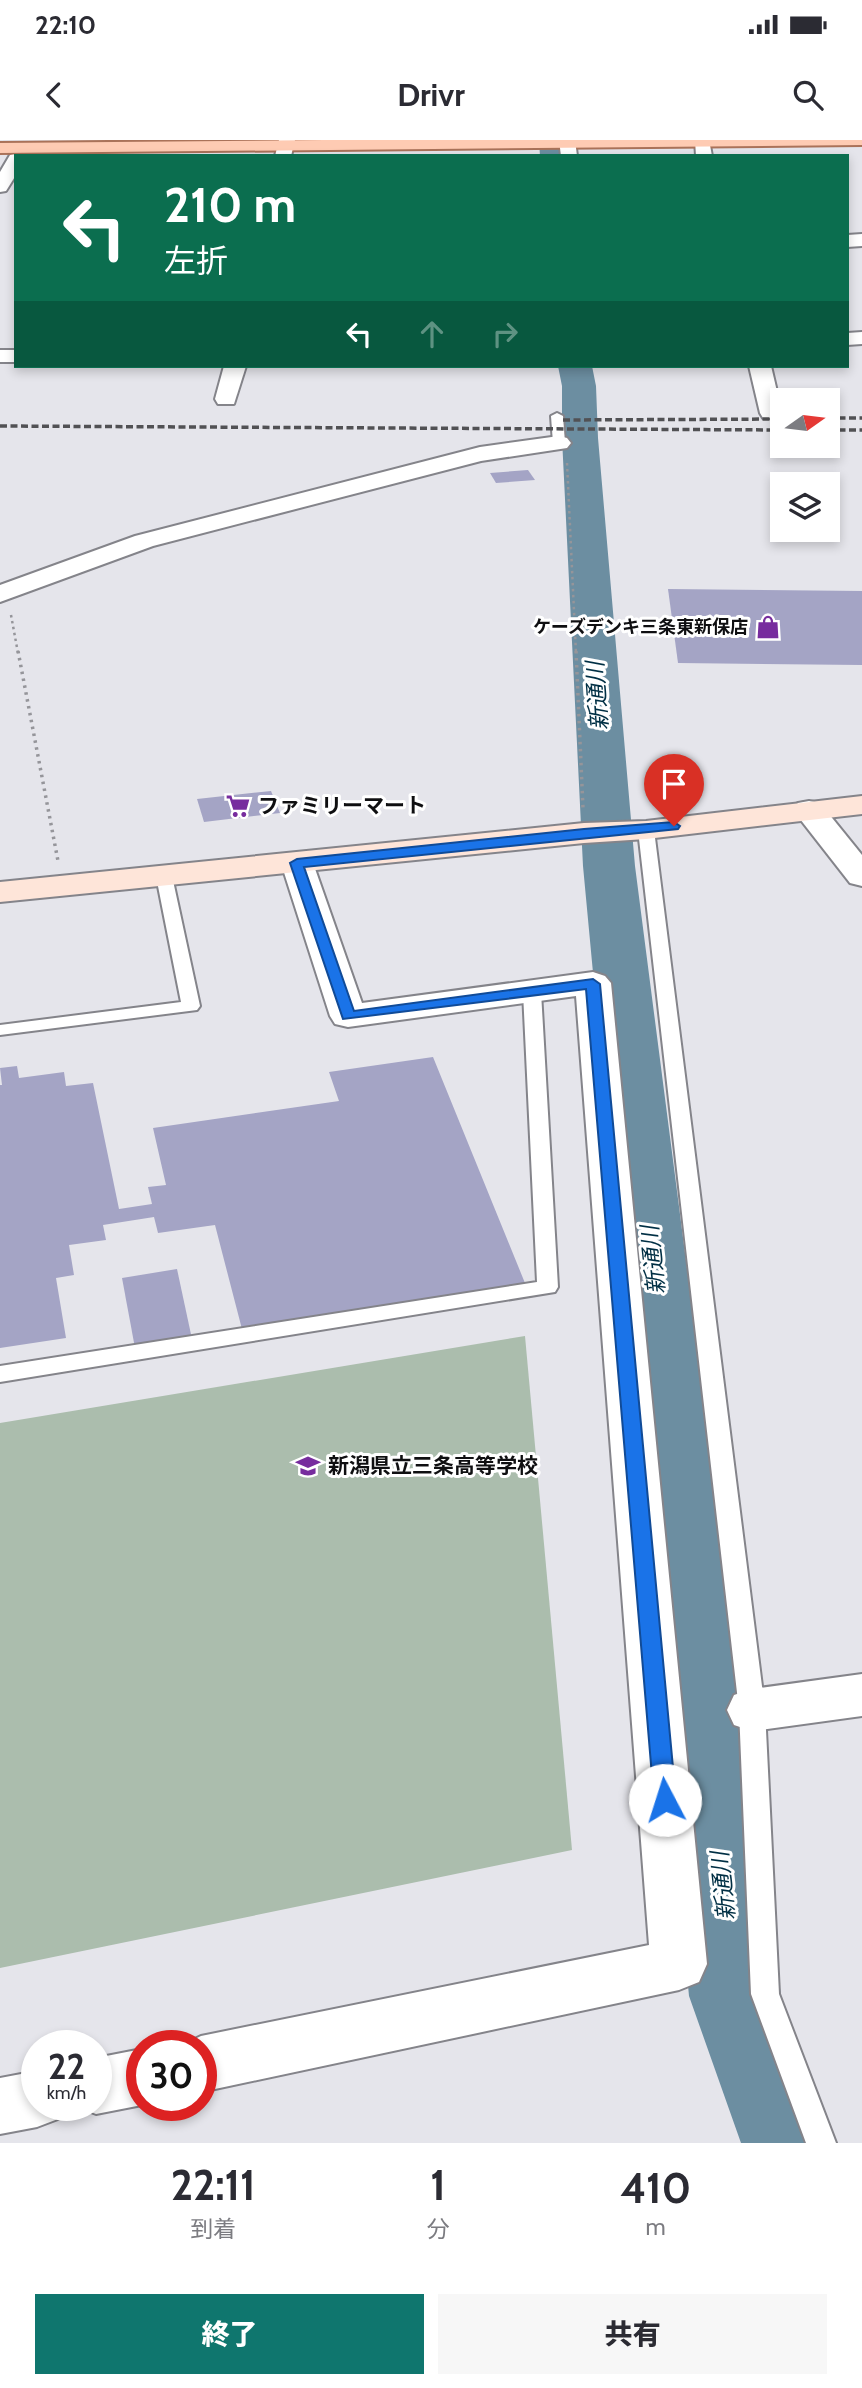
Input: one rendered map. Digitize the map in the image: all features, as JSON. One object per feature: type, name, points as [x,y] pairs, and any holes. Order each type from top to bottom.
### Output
[{"type":"main road","points":[[0,148],[21,151],[561,145],[703,149],[862,140]]},
{"type":"street","points":[[0,187],[14,163]]},
{"type":"street","points":[[226,399],[234,368]]},
{"type":"street","points":[[760,368],[770,409]]},
{"type":"street","points":[[3,593],[144,541],[480,454],[559,443]]},
{"type":"street","points":[[0,892],[637,830],[809,810],[856,809]]},
{"type":"street","points":[[809,810],[862,876]]},
{"type":"street","points":[[217,2061],[679,1964],[593,984],[348,1016],[297,863]]},
{"type":"street","points":[[752,1710],[862,1695]]},
{"type":"street","points":[[0,2106],[21,2102]]},
{"type":"lane","points":[[558,415],[559,443]]},
{"type":"lane","points":[[637,830],[752,1710],[765,1994],[821,2143]]},
{"type":"lane","points":[[0,1030],[191,1006],[164,876]]},
{"type":"lane","points":[[0,1374],[548,1287],[532,992]]},
{"type":"path","points":[[559,443],[566,457],[588,833]]},
{"type":"path","points":[[3,593],[63,886]]},
{"type":"green space","points":[[525,1336],[572,1850],[0,1968],[0,1423]]},
{"type":"building","points":[[528,470],[535,480],[496,483],[490,473]]},
{"type":"building","name":"ケーズデンキ三条東新保店","points":[[668,589],[862,591],[862,665],[678,663]]},
{"type":"building","name":"ファミリーマート","points":[[271,791],[280,813],[204,822],[197,799]]},
{"type":"building","points":[[433,1057],[527,1288],[243,1333],[215,1225],[158,1233],[154,1217],[103,1225],[106,1240],[69,1245],[74,1275],[56,1278],[66,1338],[0,1348],[0,1068],[17,1066],[19,1078],[64,1072],[66,1086],[93,1083],[119,1209],[152,1204],[148,1187],[166,1185],[153,1128],[339,1101],[329,1072]]},
{"type":"building","points":[[177,1269],[192,1339],[135,1348],[122,1278]]},
{"type":"waterway","name":"新通川","points":[[552,140],[553,154]]},
{"type":"waterway","name":"新通川","points":[[575,368],[579,386],[580,438],[609,866],[735,1996],[789,2143]]},
{"type":"railway","points":[[840,418],[862,418]]},
{"type":"railway","points":[[563,420],[770,419]]},
{"type":"railway","points":[[0,426],[770,430]]},
{"type":"railway","points":[[840,430],[862,430]]},
{"type":"place","name":"ケーズデンキ三条東新保店","points":[[768,627]]},
{"type":"place","name":"ファミリーマート","points":[[238,806]]},
{"type":"place","name":"新潟県立三条高等学校","points":[[308,1466]]},
{"type":"route","points":[[665,1800],[593,984],[348,1016],[297,863],[674,826]]}]
